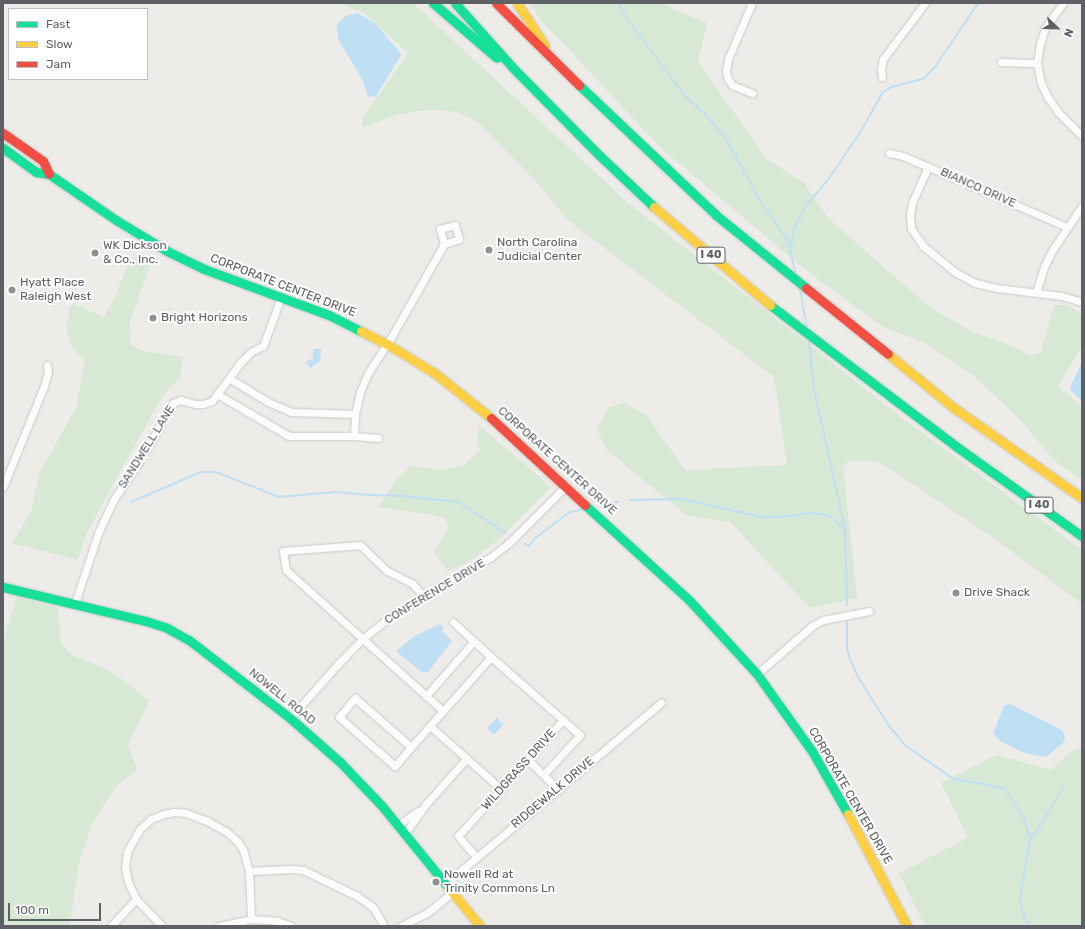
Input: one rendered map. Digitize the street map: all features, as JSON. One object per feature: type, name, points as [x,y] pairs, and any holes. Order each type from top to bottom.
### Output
[{"type":"main road","points":[[433,3],[485,49],[515,70]]},
{"type":"main road","name":"I 40","points":[[455,3],[515,70],[593,150],[649,203],[780,314],[957,447],[1082,536]]},
{"type":"main road","name":"I 40","points":[[496,3],[645,150],[716,215],[954,408],[1082,498]]},
{"type":"main road","points":[[518,3],[557,63]]},
{"type":"main road","name":"CORPORATE CENTER DRIVE","points":[[3,133],[43,161],[49,174]]},
{"type":"main road","name":"CORPORATE CENTER DRIVE","points":[[3,148],[36,172],[49,174],[112,218],[167,251],[204,269],[329,315],[387,344],[436,374],[469,399],[566,486],[690,601],[757,674],[812,751],[840,799],[907,926]]},
{"type":"main road","name":"NOWELL ROAD","points":[[3,587],[146,621],[179,634],[213,657],[290,718],[347,768],[405,833],[480,926]]},
{"type":"street","points":[[752,3],[728,59],[726,71],[732,84],[752,92]]},
{"type":"street","points":[[882,77],[881,69],[883,59],[925,3]]},
{"type":"street","points":[[1063,3],[1045,28],[1040,44],[1037,63],[1041,83],[1050,102],[1082,136]]},
{"type":"street","points":[[1001,62],[1037,63]]},
{"type":"street","name":"BIANCO DRIVE","points":[[889,153],[904,156],[1067,227]]},
{"type":"street","points":[[928,167],[912,203],[910,216],[911,228],[918,241],[955,272],[969,280],[989,287],[1036,292],[1066,297],[1082,302]]},
{"type":"street","points":[[1036,292],[1045,265],[1067,227],[1082,206]]},
{"type":"street","points":[[354,436],[355,414],[360,392],[368,373],[387,344],[444,244]]},
{"type":"street","name":"SANDWELL LANE","points":[[75,603],[98,531],[114,499],[139,462],[173,403],[180,400],[195,404],[203,404],[212,401],[241,362],[251,352],[263,346],[281,297]]},
{"type":"street","points":[[3,487],[44,386],[48,372],[47,365]]},
{"type":"street","points":[[229,378],[268,402],[291,412],[355,414]]},
{"type":"street","points":[[217,394],[289,436],[354,436],[378,438]]},
{"type":"street","name":"CONFERENCE DRIVE","points":[[290,718],[362,639],[394,614],[491,557],[509,543],[566,486]]},
{"type":"street","points":[[423,596],[413,584],[386,570],[360,545],[283,551],[286,570],[443,711]]},
{"type":"street","points":[[757,674],[812,626],[823,620],[869,611]]},
{"type":"street","name":"WILDGRASS DRIVE","points":[[453,622],[563,720],[502,790],[458,836],[476,857]]},
{"type":"street","points":[[426,696],[474,641]]},
{"type":"street","points":[[411,747],[355,698],[339,717],[395,766],[491,657]]},
{"type":"street","name":"RIDGEWALK DRIVE","points":[[445,884],[661,703]]},
{"type":"street","points":[[544,774],[580,735],[563,720]]},
{"type":"street","points":[[430,726],[502,790]]},
{"type":"street","points":[[405,833],[426,804],[466,759]]},
{"type":"street","points":[[528,760],[544,774],[558,790]]},
{"type":"street","points":[[398,825],[426,804]]},
{"type":"street","points":[[162,926],[136,899],[128,882],[125,867],[127,852],[140,829],[152,819],[164,814],[186,813],[198,816],[227,832],[243,850],[249,871],[251,918]]},
{"type":"street","points":[[249,871],[292,869],[303,870],[373,907],[384,926]]},
{"type":"street","points":[[401,926],[427,913],[452,893]]},
{"type":"street","points":[[111,926],[136,899]]},
{"type":"street","points":[[218,926],[251,918],[277,921],[292,926]]},
{"type":"green space","points":[[338,3],[413,3],[628,203],[906,421],[1082,550],[1082,604],[988,534],[878,461],[848,461],[843,467],[857,598],[810,608],[730,522],[686,515],[607,450],[597,430],[608,408],[625,403],[647,416],[685,470],[787,465],[774,377],[569,221],[531,176],[478,122],[458,112],[438,110],[415,111],[393,116],[363,127],[362,119],[408,53],[364,13]]},
{"type":"green space","points":[[529,3],[659,3],[707,23],[698,62],[767,159],[805,184],[828,218],[927,305],[970,331],[1020,349],[1029,356],[1041,352],[1054,305],[1067,305],[1082,314],[1082,346],[1058,386],[1082,407],[1082,480],[1054,460],[1021,421],[975,377],[923,342],[883,327],[807,271],[662,149],[541,20]]},
{"type":"green space","points":[[135,257],[151,260],[130,321],[130,343],[142,351],[183,357],[180,377],[163,395],[87,532],[78,560],[12,543],[31,512],[39,474],[76,408],[85,361],[73,348],[66,330],[71,303],[104,317],[115,297],[127,266]]},
{"type":"green space","points":[[479,425],[551,487],[498,540],[466,563],[448,571],[434,552],[448,528],[446,519],[435,515],[378,507],[397,479],[411,466],[438,470],[463,466],[480,450],[477,439]]},
{"type":"green space","points":[[17,597],[58,608],[61,643],[72,655],[101,667],[122,679],[149,701],[128,745],[137,769],[115,787],[92,824],[78,866],[70,926],[3,926],[3,642]]},
{"type":"green space","points":[[1082,748],[1082,926],[925,926],[899,873],[968,838],[941,783],[997,755],[1051,770],[1071,752]]},
{"type":"water","points":[[357,13],[376,24],[401,55],[376,96],[368,97],[362,79],[338,39],[337,24],[346,16]]},
{"type":"water","points":[[313,349],[321,349],[320,361],[310,368],[306,362],[313,358]]},
{"type":"water","points":[[1082,365],[1082,401],[1070,390]]},
{"type":"water","points":[[440,624],[443,627],[442,631],[452,641],[428,672],[423,673],[396,651],[415,636]]},
{"type":"water","points":[[1010,704],[1062,730],[1065,736],[1064,742],[1046,757],[1025,753],[1000,741],[993,734],[1004,706]]},
{"type":"water","points":[[497,717],[499,721],[504,724],[494,735],[487,728]]},
{"type":"waterway","points":[[617,3],[636,31],[686,97],[705,114],[727,140],[760,201],[787,239],[795,272]]},
{"type":"waterway","points":[[791,247],[794,230],[805,207],[830,177],[861,131],[883,92],[891,87],[923,79],[935,67],[978,3]]},
{"type":"waterway","points":[[800,289],[807,328]]},
{"type":"waterway","points":[[809,342],[814,389],[845,529],[847,605]]},
{"type":"waterway","points":[[131,502],[201,472],[216,472],[279,497],[336,492],[404,496],[458,502],[506,533]]},
{"type":"waterway","points":[[630,500],[681,499],[762,517],[793,516],[807,513],[822,514],[832,518],[845,531]]},
{"type":"waterway","points":[[599,505],[618,502]]},
{"type":"waterway","points":[[525,544],[529,546],[535,538],[570,512],[584,509]]},
{"type":"waterway","points":[[847,622],[847,648],[858,677],[889,726],[905,745],[949,776],[958,780],[999,787],[1004,789],[1014,802],[1025,821],[1030,838],[1020,898],[1022,911],[1029,926]]},
{"type":"waterway","points":[[1030,838],[1038,830],[1062,789]]},
{"type":"traffic: fast","points":[[433,3],[497,58]]},
{"type":"traffic: fast","points":[[455,3],[515,70],[599,155],[654,207]]},
{"type":"traffic: fast","points":[[579,85],[716,215],[806,288]]},
{"type":"traffic: fast","points":[[3,148],[36,172],[49,174],[116,220],[167,251],[204,269],[329,315],[361,331]]},
{"type":"traffic: fast","points":[[770,305],[957,447],[1082,536]]},
{"type":"traffic: fast","points":[[585,505],[690,601],[757,674],[812,751],[848,814]]},
{"type":"traffic: fast","points":[[3,587],[146,621],[167,628],[189,640],[290,718],[341,763],[382,806],[448,887]]},
{"type":"traffic: slow","points":[[517,3],[545,46]]},
{"type":"traffic: slow","points":[[654,207],[770,305]]},
{"type":"traffic: slow","points":[[361,331],[387,344],[436,374],[491,418]]},
{"type":"traffic: slow","points":[[888,354],[954,408],[1082,498]]},
{"type":"traffic: slow","points":[[848,814],[907,926]]},
{"type":"traffic: slow","points":[[448,887],[480,926]]},
{"type":"traffic: jam","points":[[496,3],[579,85]]},
{"type":"traffic: jam","points":[[3,133],[43,161],[49,174]]},
{"type":"traffic: jam","points":[[806,288],[888,354]]},
{"type":"traffic: jam","points":[[491,418],[585,505]]},
{"type":"place","name":"North Carolina Judicial Center","points":[[489,250]]},
{"type":"place","name":"WK Dickson & Co., Inc.","points":[[95,253]]},
{"type":"place","name":"Hyatt Place Raleigh West","points":[[12,290]]},
{"type":"place","name":"Bright Horizons","points":[[153,318]]},
{"type":"place","name":"Drive Shack","points":[[956,593]]},
{"type":"place","name":"Nowell Rd at Trinity Commons Ln","points":[[436,882]]}]
